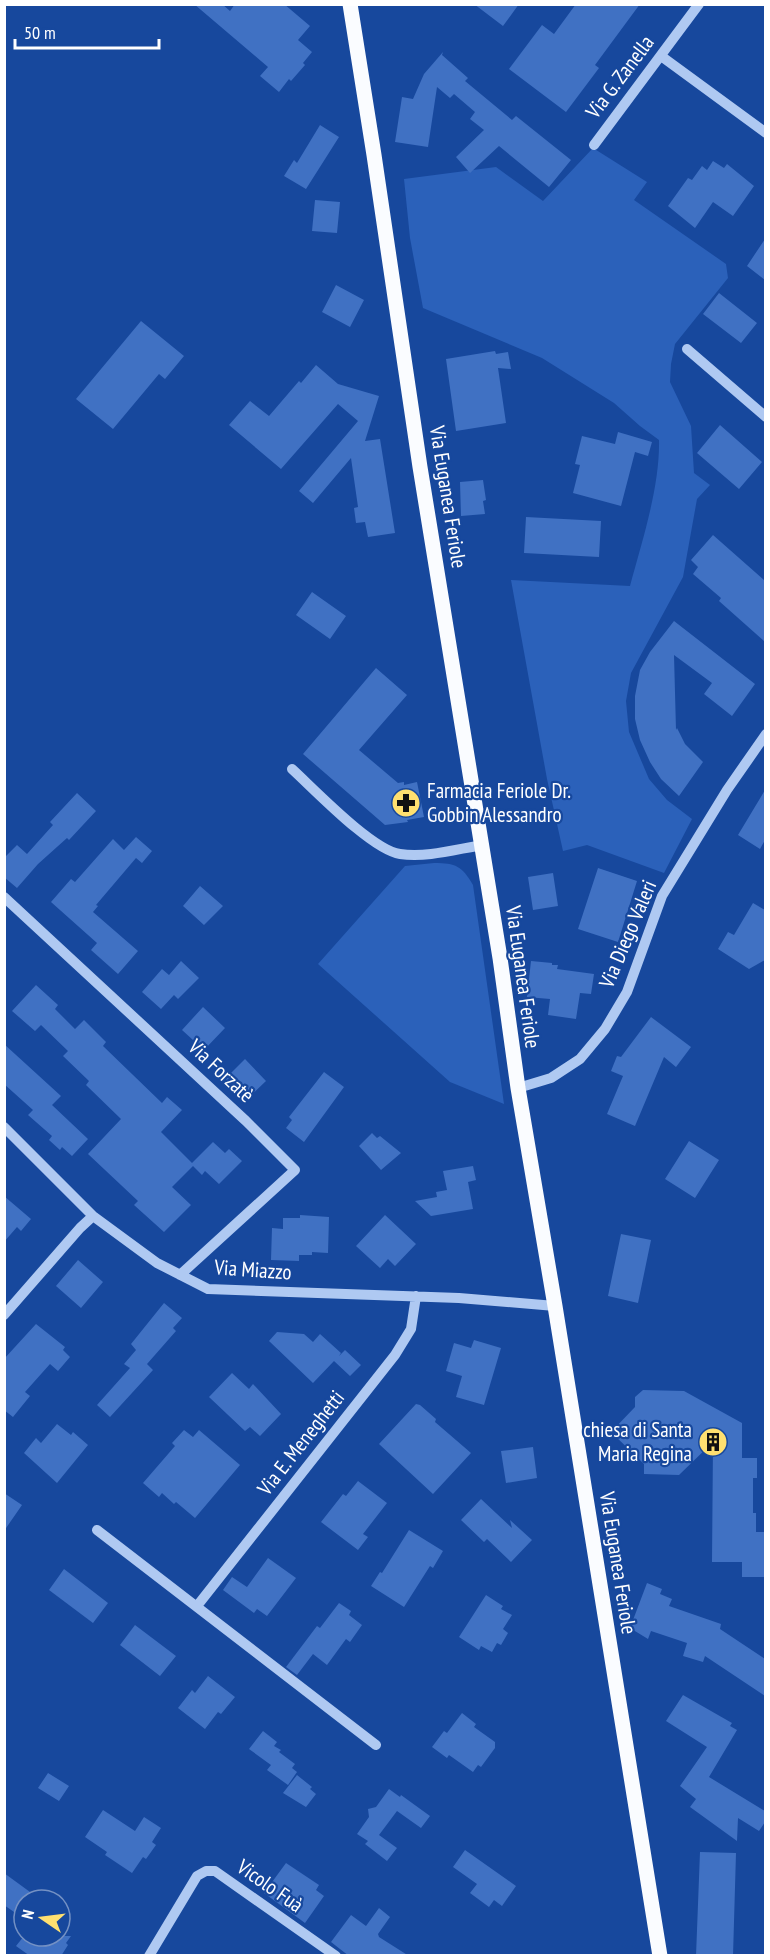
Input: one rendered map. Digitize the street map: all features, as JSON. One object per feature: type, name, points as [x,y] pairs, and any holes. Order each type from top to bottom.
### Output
[{"type":"main road","name":"Via Euganea Feriole","points":[[350,4],[420,467],[483,845],[518,1088],[660,1956]]},
{"type":"street","name":"Via G. Zanella","points":[[594,145],[699,4]]},
{"type":"street","points":[[660,56],[765,133]]},
{"type":"street","points":[[687,349],[765,417]]},
{"type":"street","name":"Via Diego Valeri","points":[[518,1088],[551,1078],[580,1059],[605,1029],[627,992],[662,896],[727,790],[765,734]]},
{"type":"street","points":[[292,770],[373,842],[398,854],[421,855],[483,845]]},
{"type":"street","name":"Via Forzatè","points":[[4,897],[246,1121],[295,1170],[180,1275]]},
{"type":"street","name":"Via Miazzo","points":[[4,1127],[93,1216],[157,1263],[208,1289],[416,1296],[555,1306]]},
{"type":"street","points":[[4,1315],[93,1216]]},
{"type":"street","name":"Via E. Meneghetti","points":[[197,1606],[395,1355],[411,1329],[416,1296]]},
{"type":"street","points":[[97,1530],[376,1744]]},
{"type":"street","name":"Vicolo Fuà","points":[[149,1956],[196,1876],[206,1871],[215,1871],[336,1956]]},
{"type":"shaded area","points":[[593,148],[647,182],[634,200],[726,264],[728,278],[675,344],[670,382],[691,426],[694,473],[710,485],[697,499],[683,577],[631,673],[626,701],[629,732],[649,779],[667,800],[692,819],[664,873],[587,845],[563,851],[547,779],[511,580],[630,586],[657,476],[659,440],[614,403],[542,358],[423,308],[410,238],[404,179],[496,167],[543,201]]},
{"type":"shaded area","points":[[434,863],[458,867],[473,885],[504,1104],[450,1082],[318,964],[405,866]]},
{"type":"building","points":[[194,4],[222,4],[230,11],[235,4],[284,4],[310,26],[298,40],[312,52],[303,63],[305,65],[291,81],[289,79],[279,92],[260,76],[268,67]]},
{"type":"building","points":[[474,4],[519,4],[503,26]]},
{"type":"building","points":[[576,4],[640,4],[595,65],[599,68],[566,112],[509,69],[542,25],[554,34]]},
{"type":"building","points":[[443,52],[442,55],[468,78],[465,81],[512,120],[516,116],[571,160],[549,187],[499,146],[470,173],[456,157],[484,130],[470,119],[475,112],[454,94],[450,98],[437,87],[428,147],[395,142],[402,97],[413,99],[424,74]]},
{"type":"building","points":[[320,125],[339,137],[306,189],[284,176],[294,160],[297,163]]},
{"type":"building","points":[[713,161],[724,168],[727,164],[754,186],[733,216],[713,202],[695,228],[668,206],[688,178],[692,180],[702,166],[707,170]]},
{"type":"building","points":[[315,200],[340,202],[337,233],[312,231]]},
{"type":"building","points":[[765,239],[765,280],[747,266]]},
{"type":"building","points":[[336,285],[364,300],[350,327],[322,312]]},
{"type":"building","points":[[719,293],[757,323],[741,343],[703,314]]},
{"type":"building","points":[[141,321],[184,356],[165,379],[159,374],[113,429],[76,399]]},
{"type":"building","points":[[495,351],[496,354],[508,352],[511,369],[498,368],[506,423],[456,431],[446,359]]},
{"type":"building","points":[[316,365],[338,384],[379,396],[365,441],[380,439],[395,533],[368,537],[365,522],[356,523],[354,508],[358,507],[351,458],[313,503],[299,491],[358,421],[338,404],[281,469],[229,425],[250,401],[269,416]]},
{"type":"building","points":[[720,425],[762,462],[739,489],[697,453]]},
{"type":"building","points":[[618,432],[652,442],[648,456],[635,452],[621,506],[573,493],[580,465],[575,464],[582,436],[615,444]]},
{"type":"building","points":[[483,480],[486,500],[483,501],[485,514],[461,516],[460,482]]},
{"type":"building","points":[[526,517],[601,521],[599,557],[524,553]]},
{"type":"building","points":[[713,535],[765,581],[765,642],[693,574],[698,567],[691,560]]},
{"type":"building","points":[[312,592],[346,616],[330,639],[296,615]]},
{"type":"building","points":[[674,621],[755,684],[732,716],[704,694],[712,683],[674,655],[676,730],[677,728],[685,744],[703,762],[679,796],[661,779],[650,762],[640,740],[635,719],[635,696],[640,670],[650,652]]},
{"type":"building","points":[[376,668],[407,695],[359,750],[398,783],[404,782],[404,785],[417,782],[424,817],[407,820],[408,822],[385,825],[303,754]]},
{"type":"building","points":[[765,790],[765,840],[760,849],[738,835]]},
{"type":"building","points":[[77,793],[96,811],[69,840],[67,838],[38,864],[17,888],[4,877],[4,858],[17,845],[27,854],[53,825],[50,822]]},
{"type":"building","points":[[136,837],[152,851],[142,863],[136,858],[96,905],[98,906],[93,912],[138,951],[118,974],[91,950],[97,943],[51,902],[71,879],[75,882],[113,839],[124,850]]},
{"type":"building","points":[[598,868],[637,881],[618,942],[578,929]]},
{"type":"building","points":[[553,873],[558,906],[533,910],[528,877]]},
{"type":"building","points":[[200,886],[223,906],[204,925],[183,906]]},
{"type":"building","points":[[753,903],[765,910],[765,960],[749,969],[718,949],[728,932],[734,935]]},
{"type":"building","points":[[181,961],[199,978],[178,999],[174,995],[161,1009],[142,992],[162,969],[169,975]]},
{"type":"building","points":[[531,961],[552,963],[552,965],[558,965],[557,969],[594,974],[591,994],[580,993],[576,1019],[548,1015],[550,999],[527,997]]},
{"type":"building","points":[[36,985],[58,1005],[55,1009],[75,1029],[84,1020],[106,1042],[103,1046],[162,1103],[167,1097],[182,1110],[161,1132],[192,1163],[213,1142],[225,1153],[229,1149],[242,1161],[219,1184],[205,1171],[202,1175],[193,1166],[172,1187],[191,1205],[164,1232],[134,1205],[138,1201],[88,1154],[121,1119],[86,1085],[89,1081],[63,1056],[68,1051],[41,1025],[35,1031],[12,1011]]},
{"type":"building","points":[[203,1007],[225,1028],[204,1050],[182,1030]]},
{"type":"building","points":[[651,1017],[691,1047],[676,1067],[664,1057],[635,1126],[607,1114],[623,1076],[611,1071],[617,1056],[621,1057]]},
{"type":"building","points":[[4,1044],[61,1096],[52,1105],[88,1139],[72,1156],[62,1147],[60,1150],[49,1140],[52,1136],[28,1115],[33,1110],[4,1084]]},
{"type":"building","points":[[245,1059],[266,1081],[246,1100],[225,1079]]},
{"type":"building","points":[[324,1072],[344,1087],[304,1142],[286,1128],[292,1120],[289,1117]]},
{"type":"building","points":[[372,1133],[377,1138],[380,1136],[401,1153],[381,1170],[359,1146]]},
{"type":"building","points":[[689,1141],[719,1160],[695,1198],[665,1179]]},
{"type":"building","points":[[473,1166],[476,1180],[468,1182],[473,1209],[431,1216],[415,1201],[437,1197],[436,1192],[447,1190],[443,1171]]},
{"type":"building","points":[[4,1196],[31,1219],[21,1231],[17,1227],[4,1242]]},
{"type":"building","points":[[300,1215],[329,1217],[328,1253],[312,1252],[312,1255],[299,1255],[299,1261],[271,1260],[272,1228],[283,1229],[283,1218],[300,1218]]},
{"type":"building","points":[[385,1215],[416,1244],[395,1266],[388,1259],[380,1268],[356,1246]]},
{"type":"building","points":[[621,1234],[651,1240],[638,1303],[608,1296]]},
{"type":"building","points":[[78,1260],[103,1282],[81,1308],[56,1286]]},
{"type":"building","points":[[164,1303],[182,1318],[173,1328],[176,1331],[147,1364],[153,1370],[110,1417],[97,1405],[130,1368],[124,1364],[136,1350],[131,1344]]},
{"type":"building","points":[[36,1324],[65,1347],[63,1350],[70,1357],[58,1371],[50,1364],[25,1392],[30,1396],[13,1417],[4,1410],[4,1359]]},
{"type":"building","points":[[277,1332],[304,1334],[313,1342],[320,1334],[341,1353],[339,1356],[345,1350],[361,1365],[350,1376],[334,1361],[313,1383],[269,1341]]},
{"type":"building","points":[[474,1340],[501,1348],[484,1405],[456,1397],[462,1376],[446,1371],[454,1343],[471,1348]]},
{"type":"building","points":[[232,1373],[249,1389],[253,1384],[281,1414],[260,1436],[250,1427],[245,1431],[209,1397]]},
{"type":"building","points":[[643,1390],[684,1391],[742,1423],[742,1458],[757,1458],[757,1478],[753,1478],[753,1513],[756,1513],[756,1532],[765,1532],[765,1577],[742,1577],[742,1562],[712,1562],[713,1442],[679,1475],[644,1474],[644,1464],[611,1432],[635,1407],[635,1397]]},
{"type":"building","points":[[416,1404],[436,1419],[435,1422],[471,1453],[433,1494],[379,1444]]},
{"type":"building","points":[[57,1424],[71,1435],[73,1432],[88,1445],[57,1483],[24,1453],[36,1438],[41,1443]]},
{"type":"building","points":[[184,1430],[193,1437],[199,1430],[240,1465],[195,1518],[162,1493],[159,1497],[143,1483],[175,1446],[172,1443]]},
{"type":"building","points":[[533,1447],[537,1478],[506,1483],[501,1451]]},
{"type":"building","points":[[358,1481],[387,1503],[363,1534],[368,1537],[358,1550],[321,1522],[343,1494],[346,1496]]},
{"type":"building","points":[[4,1493],[22,1505],[4,1531]]},
{"type":"building","points":[[481,1499],[512,1528],[510,1520],[532,1540],[511,1562],[487,1539],[484,1542],[461,1520]]},
{"type":"building","points":[[409,1530],[443,1551],[433,1568],[430,1566],[404,1607],[371,1586],[380,1572],[382,1573]]},
{"type":"building","points":[[268,1558],[296,1578],[267,1616],[257,1609],[254,1613],[223,1590],[232,1577],[247,1587]]},
{"type":"building","points":[[64,1569],[108,1603],[93,1623],[49,1590]]},
{"type":"building","points":[[647,1583],[662,1589],[660,1594],[672,1599],[669,1606],[721,1624],[720,1629],[765,1659],[765,1696],[705,1656],[703,1662],[683,1656],[687,1643],[651,1631],[648,1639],[630,1628]]},
{"type":"building","points":[[486,1595],[503,1606],[501,1609],[512,1615],[503,1629],[508,1633],[501,1645],[497,1643],[492,1652],[481,1646],[479,1650],[459,1637]]},
{"type":"building","points":[[339,1603],[351,1611],[349,1615],[362,1625],[350,1642],[346,1639],[327,1665],[313,1654],[297,1675],[286,1667],[317,1626],[320,1628]]},
{"type":"building","points":[[135,1625],[176,1656],[160,1676],[120,1645]]},
{"type":"building","points":[[208,1676],[235,1697],[221,1714],[218,1712],[205,1729],[178,1708],[192,1690],[195,1693]]},
{"type":"building","points":[[683,1695],[732,1723],[730,1726],[737,1730],[709,1777],[765,1811],[765,1822],[759,1831],[738,1818],[737,1841],[690,1807],[696,1799],[680,1786],[707,1747],[666,1721]]},
{"type":"building","points":[[462,1713],[476,1724],[474,1727],[495,1742],[495,1748],[481,1767],[478,1765],[473,1772],[449,1755],[447,1758],[432,1747],[444,1731],[447,1733]]},
{"type":"building","points":[[263,1731],[277,1742],[274,1746],[281,1750],[279,1752],[295,1764],[292,1768],[297,1772],[288,1785],[267,1770],[271,1765],[249,1749]]},
{"type":"building","points":[[48,1773],[69,1786],[59,1801],[38,1788]]},
{"type":"building","points":[[297,1775],[312,1787],[310,1789],[316,1794],[306,1807],[283,1793]]},
{"type":"building","points":[[389,1789],[430,1816],[421,1828],[397,1811],[379,1835],[397,1848],[387,1861],[365,1844],[368,1841],[357,1834],[369,1817],[368,1809],[376,1807]]},
{"type":"building","points":[[103,1810],[135,1831],[144,1817],[161,1828],[152,1842],[156,1845],[146,1859],[143,1857],[132,1873],[105,1855],[107,1852],[85,1837]]},
{"type":"building","points":[[465,1850],[516,1886],[502,1906],[494,1900],[489,1907],[470,1893],[477,1884],[453,1867]]},
{"type":"building","points":[[700,1852],[736,1853],[733,1956],[696,1956]]},
{"type":"building","points":[[286,1863],[319,1885],[316,1890],[324,1896],[305,1923],[264,1893]]},
{"type":"building","points":[[4,1873],[25,1888],[12,1888],[12,1911],[4,1905]]},
{"type":"building","points":[[379,1908],[390,1917],[378,1934],[379,1937],[409,1956],[349,1956],[331,1942],[351,1915],[366,1926]]},
{"type":"building","points":[[19,1948],[66,1948],[61,1956],[30,1956]]},
{"type":"place","name":"Farmacia Feriole Dr. Gobbin Alessandro","points":[[406,803]]},
{"type":"place","name":"chiesa di Santa Maria Regina","points":[[713,1442]]}]
